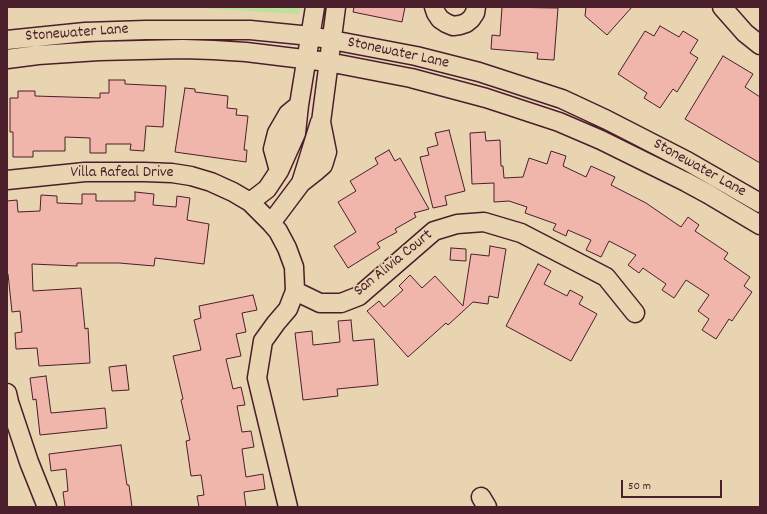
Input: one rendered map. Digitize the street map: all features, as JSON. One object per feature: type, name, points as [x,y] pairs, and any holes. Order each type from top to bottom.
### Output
[{"type":"street","points":[[250,202],[267,189],[279,171],[296,133],[299,105],[315,7]]},
{"type":"street","points":[[271,223],[301,182],[320,122],[336,7]]},
{"type":"street","points":[[434,7],[440,19],[446,24],[452,26],[466,23],[471,19],[476,7]]},
{"type":"street","points":[[722,7],[745,32],[760,45]]},
{"type":"street","name":"Stonewater Lane","points":[[7,40],[86,32],[146,30],[250,30],[311,36],[399,52],[479,72],[552,95],[608,120],[675,155],[760,203]]},
{"type":"street","name":"Stonewater Lane","points":[[7,59],[38,55],[99,51],[183,49],[246,52],[328,62],[385,72],[449,87],[559,122],[619,149],[686,182],[760,224]]},
{"type":"street","name":"Villa Rafeal Drive","points":[[7,180],[85,172],[144,172],[172,173],[191,176],[211,182],[250,202],[278,231],[287,248],[294,267],[295,291]]},
{"type":"street","name":"San Alivia Court","points":[[295,291],[320,303],[341,303],[360,296],[434,231],[457,224],[484,222],[521,233],[606,277],[635,313]]},
{"type":"street","points":[[288,507],[257,378],[263,341],[288,309],[295,291]]},
{"type":"street","points":[[7,393],[47,507]]},
{"type":"green space","points":[[182,7],[300,7],[299,14]]},
{"type":"building","points":[[354,7],[405,7],[402,22],[353,12]]},
{"type":"building","points":[[502,7],[558,8],[554,60],[537,59],[538,53],[491,49],[492,35],[500,36]]},
{"type":"building","points":[[586,7],[632,7],[607,35],[585,16]]},
{"type":"building","points":[[660,26],[679,37],[683,31],[698,40],[690,53],[698,58],[677,92],[673,89],[660,108],[644,98],[647,93],[618,74],[645,31],[654,36]]},
{"type":"building","points":[[723,56],[753,74],[745,87],[760,97],[760,163],[685,119]]},
{"type":"building","points":[[109,80],[125,80],[125,84],[166,86],[163,127],[146,126],[144,151],[130,150],[131,144],[106,144],[106,153],[90,153],[90,138],[65,137],[65,151],[33,151],[33,157],[13,157],[13,132],[10,132],[10,98],[18,98],[18,91],[35,91],[35,96],[100,98],[100,93],[109,93]]},
{"type":"building","points":[[185,88],[195,89],[195,92],[228,96],[227,108],[237,109],[236,115],[248,116],[244,150],[247,150],[246,162],[175,152]]},
{"type":"building","points":[[449,130],[465,191],[445,196],[447,205],[433,208],[420,157],[429,155],[427,148],[438,145],[435,133]]},
{"type":"building","points":[[485,132],[486,141],[500,140],[501,166],[503,166],[504,178],[523,177],[529,158],[547,164],[551,151],[566,156],[563,166],[586,177],[591,166],[615,177],[611,185],[646,203],[681,227],[688,217],[699,225],[695,231],[728,253],[724,259],[750,277],[744,286],[752,292],[732,321],[729,319],[716,339],[702,330],[709,319],[698,311],[709,295],[686,280],[674,298],[662,290],[666,284],[643,268],[639,273],[628,265],[636,255],[609,241],[601,257],[586,250],[591,240],[568,230],[566,236],[553,230],[556,224],[525,213],[527,207],[509,201],[494,202],[494,183],[472,184],[470,133]]},
{"type":"building","points":[[389,150],[395,161],[400,158],[429,209],[414,213],[416,217],[395,229],[397,232],[377,243],[380,248],[348,268],[334,246],[356,232],[338,202],[356,191],[350,181],[378,164],[375,158]]},
{"type":"building","points":[[135,192],[154,194],[153,205],[176,207],[177,196],[190,198],[187,220],[209,224],[204,264],[155,258],[154,266],[119,263],[77,263],[77,266],[32,264],[33,291],[81,288],[85,329],[88,328],[90,363],[39,366],[37,348],[16,349],[15,333],[22,332],[20,311],[12,312],[7,274],[7,201],[17,200],[18,212],[40,211],[41,195],[57,196],[57,203],[82,204],[82,194],[96,194],[96,201],[135,201]]},
{"type":"building","points":[[490,246],[506,249],[498,298],[489,296],[488,304],[473,302],[448,325],[446,323],[408,357],[367,311],[379,301],[384,307],[403,290],[399,286],[410,275],[422,288],[435,276],[463,306],[471,254],[489,256]]},
{"type":"building","points":[[451,248],[466,249],[466,261],[450,260]]},
{"type":"building","points":[[538,264],[551,271],[544,284],[567,296],[570,290],[583,297],[579,304],[597,314],[571,361],[506,326]]},
{"type":"building","points":[[253,295],[257,310],[242,313],[246,332],[236,334],[241,356],[226,359],[233,389],[241,387],[245,405],[237,406],[242,432],[251,431],[254,447],[242,449],[246,477],[263,474],[265,489],[244,492],[246,507],[199,507],[197,496],[204,495],[201,475],[191,476],[186,441],[190,440],[181,400],[183,399],[173,356],[201,350],[194,320],[201,318],[199,306]]},
{"type":"building","points":[[351,320],[353,341],[374,339],[378,385],[337,389],[338,396],[303,400],[295,333],[312,331],[313,345],[340,342],[338,321]]},
{"type":"building","points":[[126,365],[129,390],[112,391],[109,367]]},
{"type":"building","points":[[46,376],[51,413],[105,408],[107,428],[40,435],[36,399],[33,400],[30,378]]},
{"type":"building","points":[[121,445],[132,507],[65,507],[63,492],[68,491],[66,469],[51,471],[49,454]]}]
